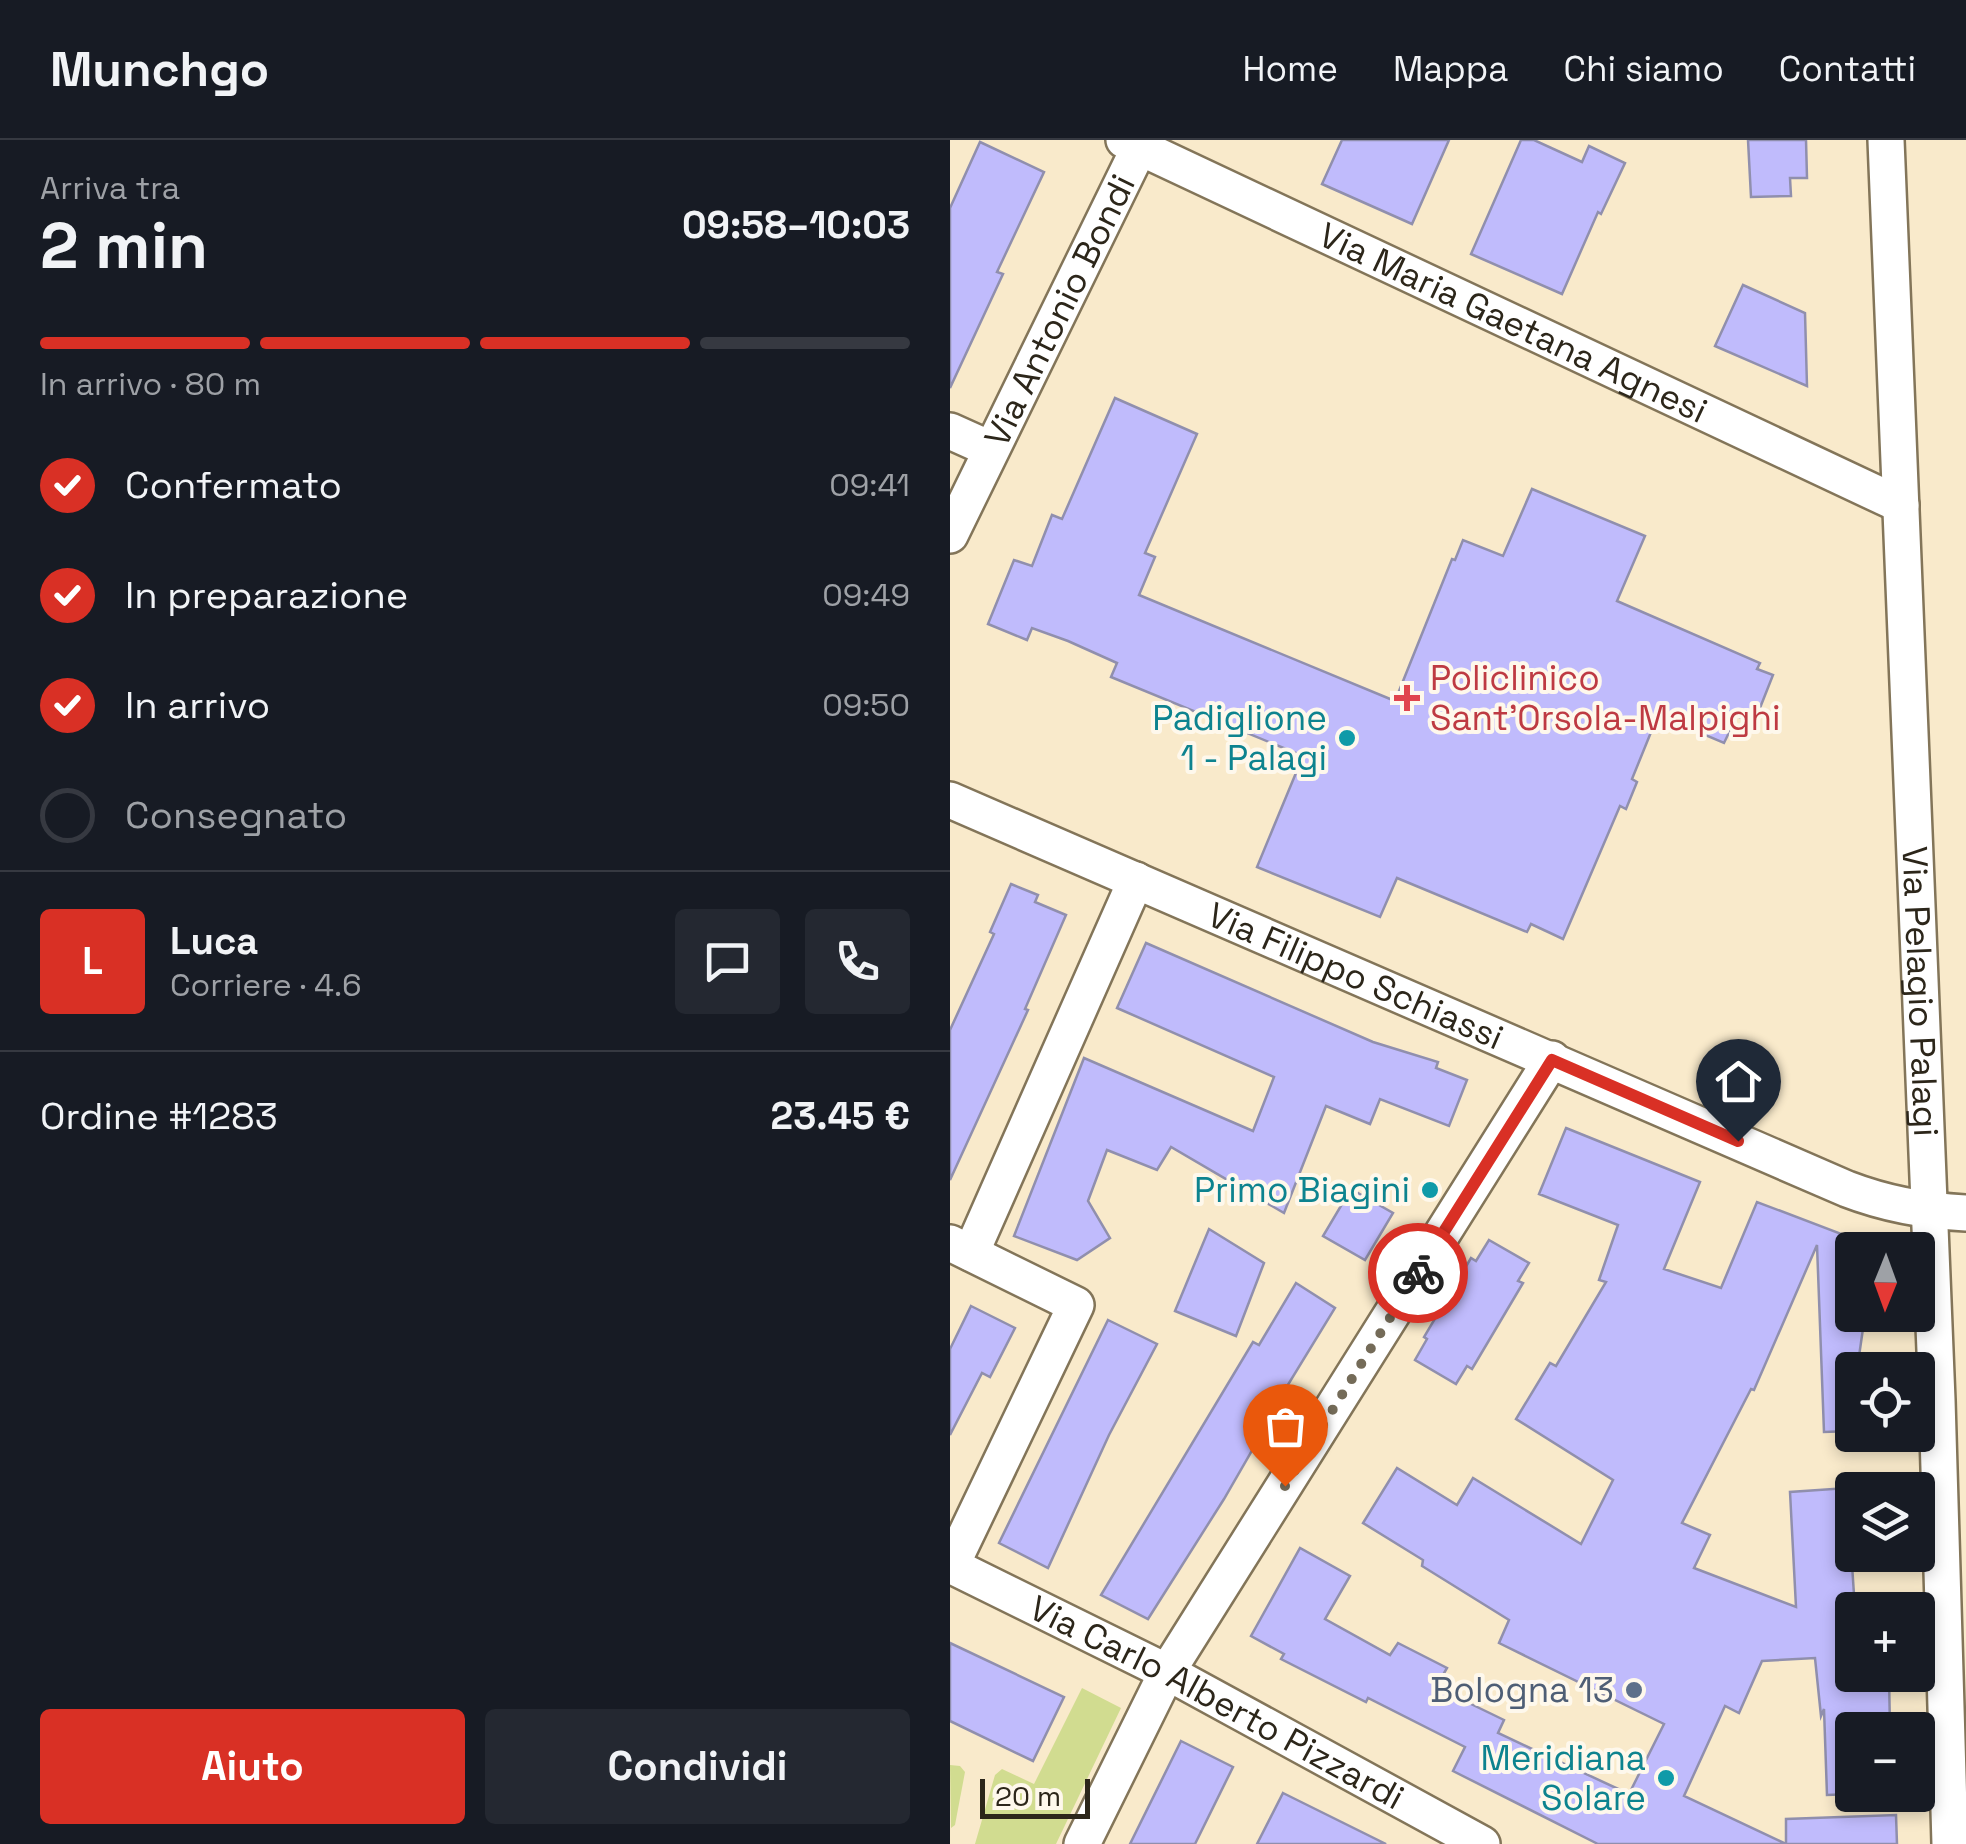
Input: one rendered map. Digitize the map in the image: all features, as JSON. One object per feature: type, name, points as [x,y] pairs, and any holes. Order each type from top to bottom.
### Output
[{"type":"street","name":"Via Pelagio Palagi","points":[[1886,140],[1950,1844]]},
{"type":"street","name":"Via Maria Gaetana Agnesi","points":[[1136,142],[1901,505]]},
{"type":"street","name":"Via Antonio Bondi","points":[[950,535],[1136,142]]},
{"type":"street","points":[[950,431],[990,449]]},
{"type":"street","name":"Via Filippo Schiassi","points":[[950,800],[1847,1189],[1881,1202],[1929,1212],[1966,1213]]},
{"type":"street","points":[[951,1565],[1076,1305],[960,1248],[1136,880]]},
{"type":"street","points":[[1082,1844],[1167,1672],[1552,1060]]},
{"type":"street","name":"Via Carlo Alberto Pizzardi","points":[[951,1565],[1167,1672],[1482,1844]]},
{"type":"green space","points":[[1082,1688],[1121,1708],[1056,1844],[975,1844],[995,1775],[1002,1769],[1034,1784]]},
{"type":"green space","points":[[950,1765],[960,1766],[965,1772],[955,1825],[951,1828]]},
{"type":"building","points":[[1342,140],[1449,140],[1412,224],[1322,184]]},
{"type":"building","points":[[1521,140],[1534,140],[1582,162],[1589,146],[1625,163],[1601,214],[1598,212],[1562,294],[1471,254]]},
{"type":"building","points":[[1748,140],[1806,140],[1807,178],[1790,178],[1791,196],[1751,197]]},
{"type":"building","points":[[980,142],[1044,172],[997,272],[1003,274],[950,388],[950,208]]},
{"type":"building","points":[[1743,285],[1805,313],[1807,386],[1715,346]]},
{"type":"building","name":"Padiglione 1 - Palagi","points":[[1115,398],[1197,434],[1145,553],[1155,557],[1139,595],[1395,701],[1463,540],[1503,556],[1532,489],[1645,536],[1617,601],[1760,663],[1757,669],[1773,675],[1754,723],[1737,716],[1724,743],[1658,715],[1632,779],[1637,782],[1626,809],[1620,806],[1563,939],[1531,924],[1527,932],[1397,878],[1380,917],[1257,867],[1303,756],[1111,677],[1117,663],[1068,641],[1032,628],[1027,640],[988,624],[1014,560],[1032,566],[1052,515],[1062,519]]},
{"type":"building","points":[[1011,884],[1038,895],[1035,902],[1066,915],[1025,1009],[1028,1010],[950,1180],[950,1030],[994,934],[990,932]]},
{"type":"building","points":[[1146,943],[1373,1042],[1438,1062],[1436,1068],[1467,1080],[1449,1126],[1380,1099],[1370,1124],[1326,1106],[1284,1213],[1171,1147],[1157,1170],[1107,1150],[1088,1201],[1110,1238],[1077,1260],[1014,1236],[1084,1058],[1253,1131],[1274,1077],[1117,1008]]},
{"type":"building","points":[[1566,1128],[1700,1182],[1664,1269],[1721,1288],[1757,1202],[1836,1232],[1835,1332],[1863,1332],[1860,1352],[1835,1352],[1835,1432],[1824,1432],[1817,1245],[1754,1390],[1751,1389],[1682,1523],[1710,1535],[1694,1568],[1796,1607],[1790,1492],[1835,1489],[1835,1572],[1853,1572],[1854,1592],[1835,1592],[1835,1692],[1889,1692],[1890,1712],[1835,1712],[1835,1795],[1827,1795],[1824,1709],[1821,1716],[1815,1658],[1762,1661],[1739,1713],[1725,1706],[1684,1796],[1786,1844],[1598,1844],[1453,1771],[1465,1747],[1281,1659],[1284,1654],[1251,1636],[1300,1548],[1350,1576],[1325,1619],[1390,1655],[1398,1643],[1447,1668],[1436,1687],[1504,1720],[1498,1733],[1629,1794],[1664,1724],[1499,1643],[1509,1620],[1422,1566],[1423,1560],[1363,1523],[1397,1468],[1457,1505],[1473,1478],[1581,1544],[1613,1480],[1516,1419],[1550,1363],[1556,1366],[1606,1282],[1599,1280],[1618,1225],[1539,1194]]},
{"type":"building","points":[[1351,1189],[1393,1213],[1365,1260],[1323,1236]]},
{"type":"building","points":[[1209,1229],[1264,1263],[1236,1336],[1175,1311]]},
{"type":"building","points":[[1489,1240],[1529,1263],[1518,1281],[1523,1283],[1472,1369],[1467,1366],[1456,1384],[1415,1360],[1427,1339],[1424,1337],[1471,1258],[1476,1261]]},
{"type":"building","points":[[1296,1283],[1335,1308],[1224,1499],[1148,1619],[1101,1595],[1253,1342],[1259,1345]]},
{"type":"building","points":[[971,1306],[1015,1328],[990,1377],[982,1373],[950,1435],[950,1349]]},
{"type":"building","points":[[1108,1320],[1157,1344],[1109,1435],[1048,1568],[999,1543]]},
{"type":"building","points":[[950,1643],[1064,1697],[1033,1761],[950,1721]]},
{"type":"building","points":[[1181,1741],[1233,1767],[1195,1844],[1130,1844]]},
{"type":"building","points":[[1283,1793],[1386,1844],[1257,1844]]},
{"type":"building","points":[[1896,1815],[1897,1844],[1786,1844],[1786,1819]]},
{"type":"way so far","points":[[1285,1486],[1418,1273]]},
{"type":"place","name":"Policlinico Sant'Orsola-Malpighi","points":[[1407,698]]},
{"type":"place","name":"Padiglione 1 - Palagi","points":[[1347,738]]},
{"type":"place","name":"Primo Biagini","points":[[1430,1190]]},
{"type":"place","name":"Bologna 13","points":[[1634,1690]]},
{"type":"place","name":"Meridiana Solare","points":[[1666,1778]]},
{"type":"route","points":[[1418,1273],[1552,1060],[1738,1141]]}]
